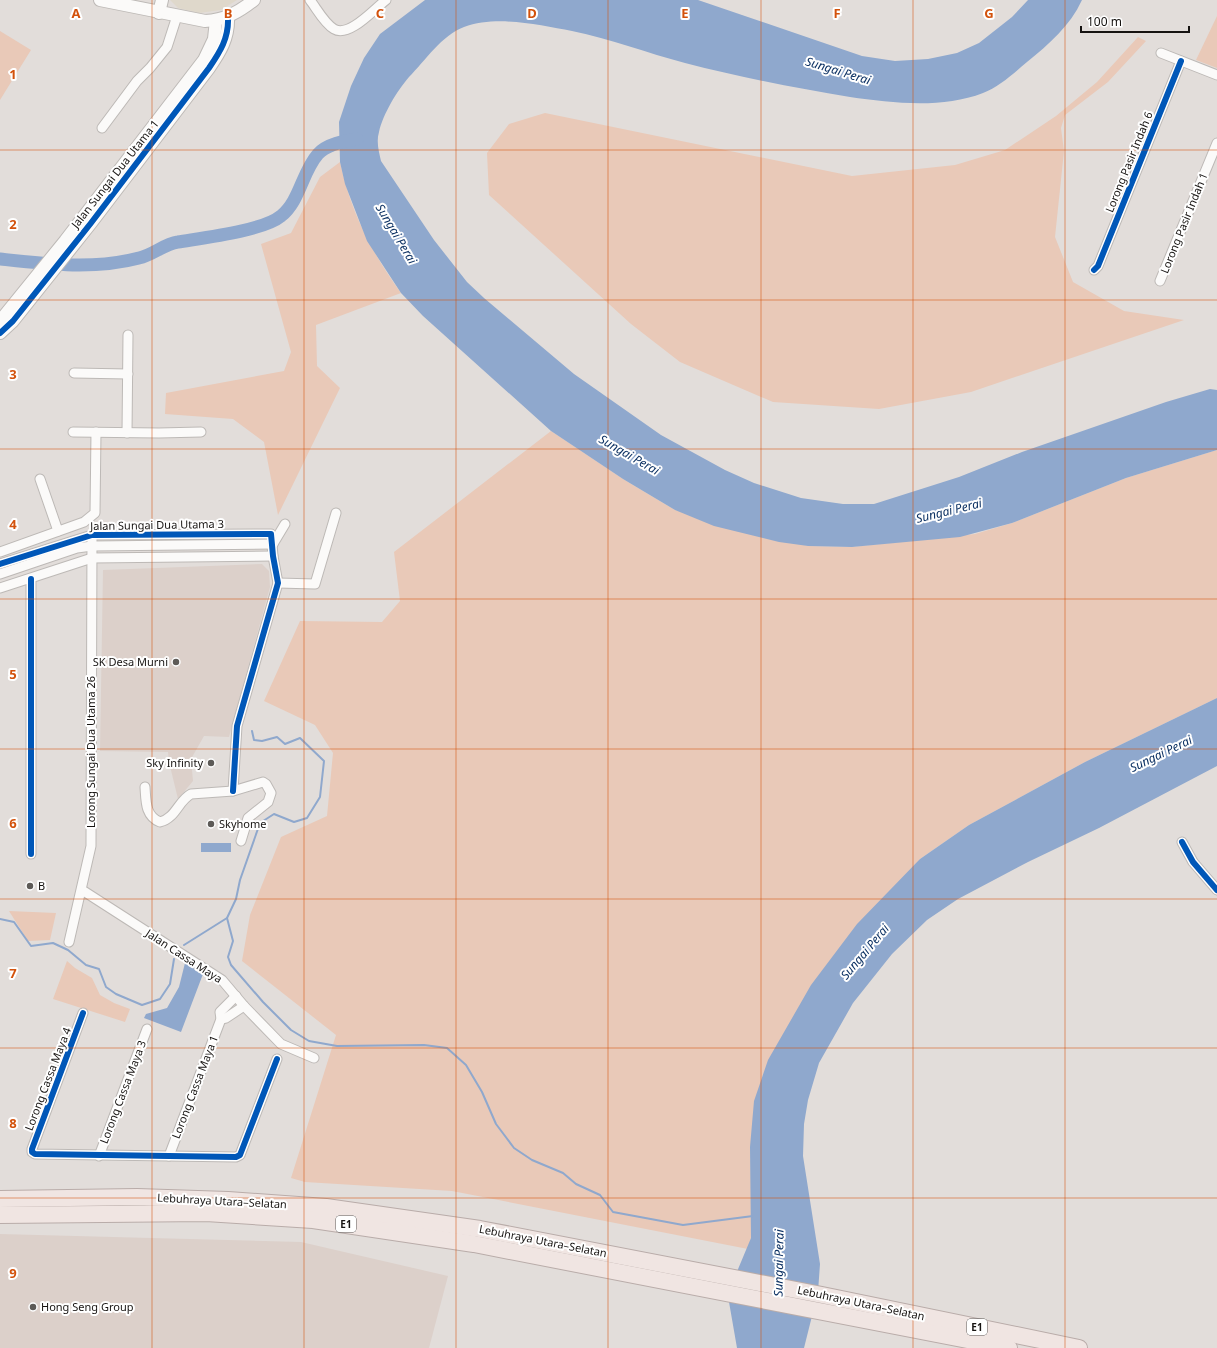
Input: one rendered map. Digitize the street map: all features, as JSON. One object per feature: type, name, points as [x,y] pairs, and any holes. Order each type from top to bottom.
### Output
[{"type":"highway","name":"Lebuhraya Utara–Selatan","points":[[0,1199],[137,1197],[228,1200],[326,1207],[480,1228],[691,1269],[1010,1348]]},
{"type":"highway","name":"Lebuhraya Utara–Selatan","points":[[0,1215],[206,1214],[313,1220],[467,1243],[686,1285],[1079,1348]]},
{"type":"street","points":[[100,0],[177,16],[216,19],[241,10]]},
{"type":"street","points":[[159,13],[162,0]]},
{"type":"street","points":[[216,19],[212,29],[220,40],[241,10],[254,0]]},
{"type":"street","points":[[310,0],[328,24],[333,28],[342,31],[350,29],[386,0]]},
{"type":"street","points":[[102,128],[137,81],[167,47],[177,16]]},
{"type":"street","name":"Jalan Sungai Dua Utama 1","points":[[0,333],[13,321],[32,291],[220,40],[228,28],[216,19]]},
{"type":"street","points":[[1161,53],[1217,75]]},
{"type":"street","name":"Lorong Pasir Indah 6","points":[[1094,270],[1098,266],[1181,61]]},
{"type":"street","name":"Lorong Pasir Indah 1","points":[[1160,281],[1217,143]]},
{"type":"street","name":"Jalan Sungai Dua Utama 1","points":[[0,321],[32,291]]},
{"type":"street","points":[[127,432],[128,335]]},
{"type":"street","points":[[74,373],[128,374]]},
{"type":"street","points":[[73,432],[201,432]]},
{"type":"street","points":[[0,552],[90,520],[95,513],[96,432]]},
{"type":"street","points":[[40,479],[58,531]]},
{"type":"street","points":[[278,583],[315,584],[336,512]]},
{"type":"street","points":[[233,791],[237,726],[278,583],[273,556],[273,544],[284,524]]},
{"type":"street","name":"Jalan Sungai Dua Utama 3","points":[[0,564],[92,535],[268,533],[272,535],[273,544],[92,546],[77,548],[0,574]]},
{"type":"street","name":"Lorong Sungai Dua Utama 26","points":[[69,942],[91,846],[92,535]]},
{"type":"street","points":[[0,588],[92,558],[273,556]]},
{"type":"street","points":[[30,579],[32,854]]},
{"type":"street","points":[[145,787],[147,809],[154,819],[160,822],[170,818],[187,796],[192,794],[233,791],[263,782],[266,784],[271,793],[268,802],[248,818],[241,841]]},
{"type":"street","points":[[1182,842],[1193,862],[1217,890]]},
{"type":"street","name":"Jalan Cassa Maya","points":[[82,890],[222,980],[244,1006],[281,1044],[314,1058]]},
{"type":"street","name":"Lorong Cassa Maya 1","points":[[169,1156],[221,1018],[220,1012],[236,996]]},
{"type":"street","points":[[221,1018],[226,1018],[244,1006]]},
{"type":"street","name":"Lorong Cassa Maya 4","points":[[83,1013],[32,1152],[99,1156]]},
{"type":"street","name":"Lorong Cassa Maya 3","points":[[99,1156],[147,1029]]},
{"type":"street","points":[[99,1156],[236,1157],[240,1155],[277,1059]]},
{"type":"shaded area","points":[[170,0],[237,0],[221,10],[199,13],[178,8]]},
{"type":"shaded area","points":[[1217,16],[1217,68],[1196,60]]},
{"type":"shaded area","points":[[0,31],[31,50],[0,100]]},
{"type":"shaded area","points":[[1138,37],[1146,41],[1108,82],[1065,115],[1061,128],[1064,151],[1055,237],[1073,282],[1124,311],[1184,320],[971,392],[879,409],[773,402],[680,362],[631,324],[489,195],[487,153],[509,124],[545,113],[852,176],[955,165],[1005,150],[1056,116],[1097,82]]},
{"type":"shaded area","points":[[340,162],[350,198],[363,231],[380,262],[401,293],[316,325],[317,366],[340,388],[278,515],[264,442],[233,419],[165,414],[166,393],[284,371],[291,352],[261,244],[291,233],[320,177]]},
{"type":"shaded area","points":[[551,431],[623,479],[675,510],[808,546],[852,547],[975,534],[1012,523],[1126,478],[1217,450],[1217,698],[1085,762],[969,825],[920,859],[750,1147],[752,1213],[751,1238],[748,1249],[452,1191],[305,1182],[291,1178],[336,1035],[242,961],[250,915],[281,837],[327,816],[333,753],[315,725],[264,701],[300,621],[382,622],[400,601],[394,552]]},
{"type":"shaded area","name":"SK Desa Murni","points":[[262,564],[269,571],[270,587],[229,737],[204,736],[191,759],[193,781],[178,799],[168,752],[100,751],[103,570]]},
{"type":"shaded area","points":[[9,911],[56,913],[50,940],[28,941]]},
{"type":"shaded area","points":[[67,961],[75,968],[92,978],[100,995],[114,1003],[130,1009],[125,1022],[53,999]]},
{"type":"shaded area","points":[[0,1234],[301,1242],[448,1276],[429,1348],[0,1348]]},
{"type":"water","name":"Sungai Perai","points":[[425,0],[698,0],[862,56],[895,61],[928,59],[957,53],[979,43],[1012,17],[1028,0],[1082,0],[1071,18],[1058,34],[1001,83],[983,93],[967,98],[934,103],[900,103],[850,97],[746,78],[671,59],[601,38],[546,26],[504,21],[477,23],[464,27],[448,36],[434,49],[404,83],[391,103],[381,125],[378,136],[379,154],[381,161],[434,240],[467,282],[484,298],[574,374],[661,435],[725,470],[754,483],[801,498],[843,504],[874,504],[959,477],[1022,452],[1166,402],[1210,389],[1217,390],[1217,450],[1126,478],[1012,523],[960,537],[852,547],[808,546],[779,542],[714,526],[675,510],[623,479],[551,431],[423,316],[401,293],[367,241],[345,184],[340,162],[339,122],[351,86],[364,58],[380,34]]},
{"type":"water","name":"Sungai Perai","points":[[1217,698],[1217,766],[1099,828],[1028,862],[958,899],[927,920],[892,954],[853,1003],[819,1063],[808,1100],[804,1124],[803,1156],[820,1264],[818,1292],[804,1348],[737,1348],[729,1302],[731,1286],[751,1238],[750,1147],[754,1101],[768,1060],[811,985],[857,924],[920,859],[969,825],[1085,762]]},
{"type":"water","points":[[201,843],[231,843],[231,852],[201,852]]},
{"type":"water","points":[[185,963],[203,974],[181,1032],[144,1018],[146,1014],[167,1008],[179,987]]},
{"type":"waterway","points":[[0,259],[70,265],[122,262],[144,257],[173,243],[232,233],[261,226],[281,216],[293,203],[308,169],[318,154],[326,148],[336,144],[357,139]]},
{"type":"waterway","points":[[252,731],[254,740],[262,741],[277,737],[285,744],[300,738],[324,761],[320,797],[307,818],[294,822],[274,814],[260,823],[240,880],[236,899],[227,918],[233,941],[228,957],[231,965],[263,1002],[291,1030],[309,1041],[337,1046],[424,1045],[447,1048],[466,1065],[482,1092],[496,1124],[514,1148],[532,1160],[563,1173],[576,1184],[600,1195],[613,1212],[683,1225],[753,1216]]},
{"type":"waterway","points":[[184,945],[227,918]]},
{"type":"waterway","points":[[0,919],[14,922],[31,946],[53,943],[68,950],[86,965],[99,969],[106,987],[116,994],[142,1005],[160,999],[170,984],[174,959]]},
{"type":"cycle path","points":[[0,333],[13,321],[91,223],[209,68],[223,44],[227,32],[228,17]]},
{"type":"cycle path","points":[[1094,270],[1098,266],[1181,61]]},
{"type":"cycle path","points":[[0,564],[92,535],[271,534],[278,583],[237,726],[233,791]]},
{"type":"cycle path","points":[[31,579],[31,854]]},
{"type":"cycle path","points":[[1182,842],[1193,862],[1217,890]]},
{"type":"cycle path","points":[[83,1013],[32,1149],[32,1152],[35,1154],[236,1157],[240,1155],[277,1059]]},
{"type":"place","name":"SK Desa Murni","points":[[176,662]]},
{"type":"place","name":"Sky Infinity","points":[[211,763]]},
{"type":"place","name":"Skyhome","points":[[211,824]]},
{"type":"place","name":"B","points":[[30,886]]},
{"type":"place","name":"Hong Seng Group","points":[[33,1307]]}]
